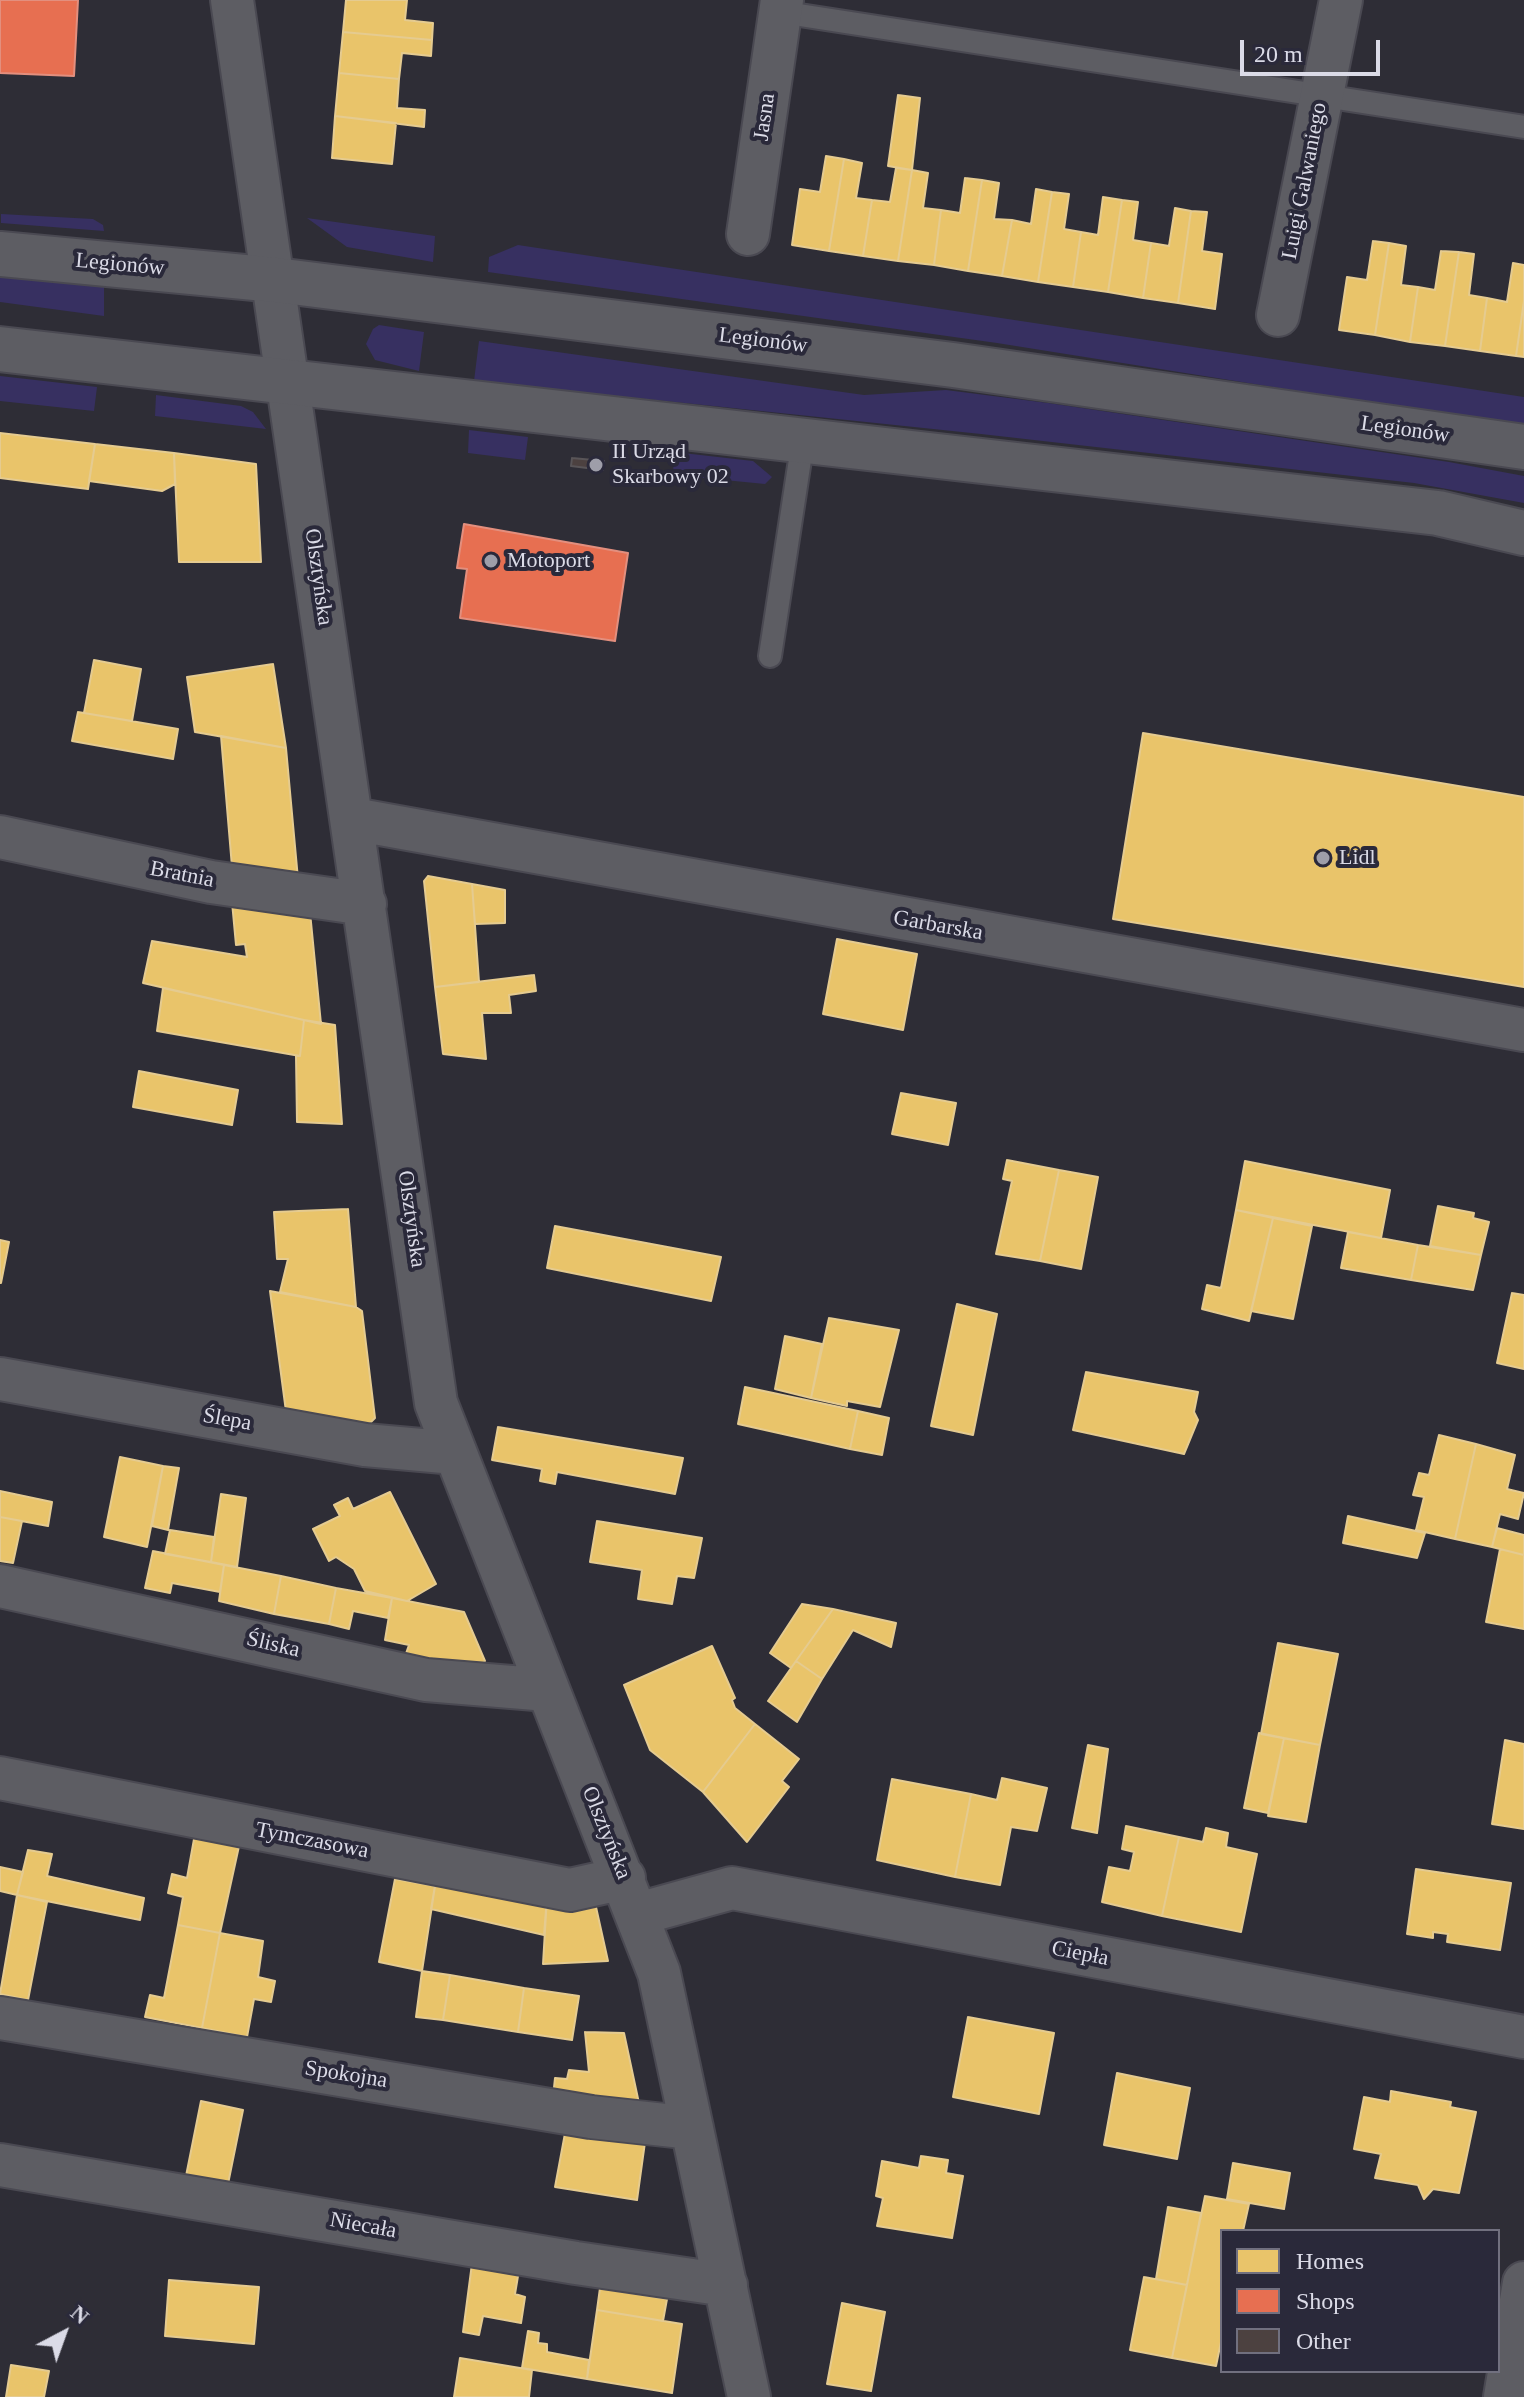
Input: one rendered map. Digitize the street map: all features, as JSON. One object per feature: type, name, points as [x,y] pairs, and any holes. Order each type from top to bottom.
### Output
[{"type":"street","name":"Olsztyńska","points":[[232,0],[276,280],[436,1403],[659,1973],[749,2397]]},
{"type":"street","name":"Luigi Galwaniego","points":[[1278,315],[1341,0]]},
{"type":"street","name":"Jasna","points":[[748,234],[781,6]]},
{"type":"street","name":"Legionów","points":[[0,254],[276,280],[953,365],[1524,447]]},
{"type":"street","points":[[0,349],[1438,513],[1524,533]]},
{"type":"street","name":"Garbarska","points":[[353,819],[1524,1030]]},
{"type":"street","name":"Bratnia","points":[[0,837],[211,882],[365,904]]},
{"type":"street","name":"Ślepa","points":[[0,1379],[365,1445],[455,1453]]},
{"type":"street","name":"Śliska","points":[[0,1586],[426,1680],[548,1690]]},
{"type":"street","name":"Tymczasowa","points":[[0,1778],[570,1890],[631,1896]]},
{"type":"street","name":"Ciepła","points":[[631,1896],[732,1888],[1524,2037]]},
{"type":"street","name":"Spokojna","points":[[0,2018],[576,2114],[692,2128]]},
{"type":"street","name":"Niecała","points":[[0,2165],[576,2263],[726,2285]]},
{"type":"street","points":[[1505,2397],[1524,2283]]},
{"type":"lane","points":[[781,6],[1321,98],[1524,127]]},
{"type":"lane","points":[[770,656],[803,440]]},
{"type":"shaded area","points":[[1,214],[93,219],[103,225],[104,231],[1,223]]},
{"type":"shaded area","points":[[307,218],[435,236],[433,262],[347,247]]},
{"type":"shaded area","points":[[518,245],[1524,397],[1524,427],[997,343],[488,272],[489,257]]},
{"type":"shaded area","points":[[0,276],[104,282],[104,316],[0,302]]},
{"type":"shaded area","points":[[379,325],[424,332],[419,371],[375,360],[366,344],[373,329]]},
{"type":"shaded area","points":[[479,341],[864,395],[946,390],[1449,462],[1524,476],[1524,503],[1414,483],[474,381]]},
{"type":"shaded area","points":[[0,376],[97,387],[94,411],[0,401]]},
{"type":"shaded area","points":[[156,395],[241,406],[253,412],[266,429],[155,416]]},
{"type":"shaded area","points":[[469,430],[528,437],[525,460],[468,453]]},
{"type":"shaded area","points":[[674,452],[753,461],[772,477],[765,484],[673,475]]},
{"type":"building: Homes","points":[[346,0],[407,0],[405,20],[433,23],[432,40],[343,32]]},
{"type":"building: Homes","points":[[343,32],[432,40],[431,56],[402,53],[399,79],[339,73]]},
{"type":"building: Homes","points":[[339,73],[399,79],[397,108],[425,110],[424,127],[335,116]]},
{"type":"building: Homes","points":[[898,95],[920,98],[912,170],[888,166]]},
{"type":"building: Homes","points":[[335,116],[396,123],[392,164],[332,158]]},
{"type":"building: Homes","points":[[826,156],[844,159],[829,251],[792,245],[800,189],[820,192]]},
{"type":"building: Homes","points":[[844,159],[862,163],[856,198],[872,200],[863,256],[829,251]]},
{"type":"building: Homes","points":[[896,168],[912,170],[898,261],[863,256],[872,200],[890,202]]},
{"type":"building: Homes","points":[[912,170],[928,173],[923,208],[941,210],[934,265],[898,261]]},
{"type":"building: Homes","points":[[965,178],[982,180],[968,271],[934,265],[941,210],[960,213]]},
{"type":"building: Homes","points":[[982,180],[999,183],[994,219],[1012,220],[1002,276],[968,271]]},
{"type":"building: Homes","points":[[1036,189],[1052,192],[1038,282],[1002,276],[1012,220],[1031,224]]},
{"type":"building: Homes","points":[[1052,192],[1069,194],[1064,229],[1081,232],[1073,287],[1038,282]]},
{"type":"building: Homes","points":[[1103,197],[1122,200],[1108,292],[1073,287],[1081,232],[1098,235]]},
{"type":"building: Homes","points":[[1122,200],[1138,202],[1133,240],[1151,243],[1143,298],[1108,292]]},
{"type":"building: Homes","points":[[1175,208],[1191,211],[1178,303],[1143,298],[1151,243],[1169,246]]},
{"type":"building: Homes","points":[[1191,211],[1207,212],[1202,251],[1222,254],[1215,309],[1178,303]]},
{"type":"building: Homes","points":[[1373,241],[1389,243],[1375,335],[1339,330],[1347,277],[1367,280]]},
{"type":"building: Homes","points":[[1389,243],[1406,246],[1401,285],[1418,287],[1410,342],[1375,335]]},
{"type":"building: Homes","points":[[1441,251],[1459,252],[1445,346],[1410,342],[1418,287],[1435,290]]},
{"type":"building: Homes","points":[[1459,252],[1474,254],[1469,295],[1487,298],[1480,351],[1445,346]]},
{"type":"building: Homes","points":[[1513,263],[1524,265],[1524,301],[1516,356],[1480,351],[1487,298],[1507,302]]},
{"type":"building: Homes","points":[[1524,301],[1524,357],[1516,356]]},
{"type":"building: Homes","points":[[0,433],[95,444],[88,489],[0,478]]},
{"type":"building: Homes","points":[[95,444],[174,453],[175,484],[162,491],[89,481]]},
{"type":"building: Homes","points":[[174,453],[256,464],[261,562],[179,562]]},
{"type":"building: Homes","points":[[94,660],[141,669],[132,721],[84,713]]},
{"type":"building: Homes","points":[[273,664],[286,748],[195,732],[187,677]]},
{"type":"building: Homes","points":[[78,712],[178,729],[173,759],[72,741]]},
{"type":"building: Homes","name":"Lidl","points":[[1143,733],[1524,797],[1524,987],[1113,919]]},
{"type":"building: Homes","points":[[221,736],[286,748],[298,879],[232,867]]},
{"type":"building: Homes","points":[[428,876],[472,884],[479,982],[435,987],[424,881]]},
{"type":"building: Homes","points":[[472,884],[505,890],[505,923],[475,924]]},
{"type":"building: Homes","points":[[232,902],[310,912],[321,1024],[143,983],[152,941],[247,957],[245,944],[236,945]]},
{"type":"building: Homes","points":[[837,939],[917,954],[903,1030],[823,1014]]},
{"type":"building: Homes","points":[[534,975],[536,991],[509,995],[511,1013],[482,1013],[486,1059],[443,1054],[435,987]]},
{"type":"building: Homes","points":[[163,988],[304,1020],[300,1056],[157,1031]]},
{"type":"building: Homes","points":[[304,1020],[335,1025],[342,1124],[297,1122],[296,1056],[300,1056]]},
{"type":"building: Homes","points":[[139,1071],[238,1090],[232,1125],[133,1107]]},
{"type":"building: Homes","points":[[901,1093],[956,1103],[948,1145],[892,1134]]},
{"type":"building: Homes","points":[[1007,1160],[1059,1170],[1040,1261],[996,1254],[1012,1181],[1003,1179]]},
{"type":"building: Homes","points":[[1245,1161],[1390,1190],[1381,1238],[1236,1210]]},
{"type":"building: Homes","points":[[1059,1170],[1098,1177],[1081,1269],[1040,1261]]},
{"type":"building: Homes","points":[[1438,1206],[1474,1213],[1473,1218],[1489,1222],[1481,1255],[1430,1246]]},
{"type":"building: Homes","points":[[348,1209],[356,1307],[280,1292],[288,1259],[277,1259],[274,1212]]},
{"type":"building: Homes","points":[[1236,1210],[1273,1218],[1249,1321],[1202,1309],[1207,1285],[1221,1288]]},
{"type":"building: Homes","points":[[1273,1218],[1312,1226],[1293,1319],[1251,1311]]},
{"type":"building: Homes","points":[[555,1226],[721,1257],[711,1301],[547,1268]]},
{"type":"building: Homes","points":[[1348,1232],[1418,1245],[1411,1280],[1341,1268]]},
{"type":"building: Homes","points":[[0,1240],[9,1242],[1,1283],[0,1283]]},
{"type":"building: Homes","points":[[1418,1245],[1481,1255],[1473,1290],[1411,1280]]},
{"type":"building: Homes","points":[[270,1291],[356,1307],[362,1311],[375,1418],[361,1432],[287,1419]]},
{"type":"building: Homes","points":[[1512,1293],[1524,1295],[1524,1369],[1497,1363]]},
{"type":"building: Homes","points":[[957,1304],[997,1314],[973,1435],[931,1426]]},
{"type":"building: Homes","points":[[829,1318],[899,1330],[880,1407],[847,1401],[847,1406],[811,1398]]},
{"type":"building: Homes","points":[[785,1336],[822,1344],[811,1398],[775,1389]]},
{"type":"building: Homes","points":[[1086,1372],[1198,1392],[1194,1412],[1198,1420],[1184,1454],[1073,1430]]},
{"type":"building: Homes","points":[[745,1387],[858,1411],[850,1449],[738,1424]]},
{"type":"building: Homes","points":[[858,1411],[889,1418],[882,1455],[850,1449]]},
{"type":"building: Homes","points":[[498,1427],[683,1458],[675,1494],[557,1472],[555,1484],[540,1481],[542,1469],[492,1460]]},
{"type":"building: Homes","points":[[1439,1435],[1476,1444],[1455,1539],[1416,1530],[1424,1497],[1413,1495],[1419,1473],[1429,1475]]},
{"type":"building: Homes","points":[[1476,1444],[1515,1455],[1507,1489],[1524,1493],[1518,1519],[1500,1514],[1492,1547],[1455,1539]]},
{"type":"building: Homes","points":[[120,1457],[163,1466],[147,1547],[104,1537]]},
{"type":"building: Homes","points":[[163,1466],[179,1468],[168,1530],[152,1526]]},
{"type":"building: Homes","points":[[0,1491],[52,1502],[48,1526],[0,1517]]},
{"type":"building: Homes","points":[[390,1492],[436,1584],[407,1601],[365,1591],[354,1569],[336,1557],[329,1561],[313,1529],[340,1516],[334,1505],[348,1498],[353,1509]]},
{"type":"building: Homes","points":[[221,1494],[246,1498],[237,1567],[211,1562]]},
{"type":"building: Homes","points":[[1348,1516],[1425,1533],[1417,1558],[1343,1543]]},
{"type":"building: Homes","points":[[0,1517],[22,1521],[13,1563],[0,1561]]},
{"type":"building: Homes","points":[[597,1521],[702,1538],[694,1578],[677,1576],[672,1604],[638,1599],[642,1570],[590,1562]]},
{"type":"building: Homes","points":[[1497,1528],[1524,1535],[1524,1555],[1492,1547]]},
{"type":"building: Homes","points":[[170,1530],[214,1537],[211,1562],[165,1554]]},
{"type":"building: Homes","points":[[1500,1549],[1524,1555],[1524,1629],[1486,1622]]},
{"type":"building: Homes","points":[[153,1551],[224,1565],[220,1592],[172,1583],[170,1593],[145,1588]]},
{"type":"building: Homes","points":[[224,1565],[281,1576],[274,1614],[219,1601]]},
{"type":"building: Homes","points":[[281,1576],[336,1588],[329,1624],[274,1614]]},
{"type":"building: Homes","points":[[336,1588],[392,1598],[388,1618],[353,1611],[349,1629],[329,1624]]},
{"type":"building: Homes","points":[[392,1598],[464,1612],[485,1661],[471,1671],[404,1659],[409,1645],[385,1640]]},
{"type":"building: Homes","points":[[802,1604],[833,1609],[791,1668],[770,1653]]},
{"type":"building: Homes","points":[[833,1609],[896,1623],[891,1647],[853,1630],[822,1679],[796,1661]]},
{"type":"building: Homes","points":[[1278,1643],[1338,1654],[1320,1745],[1261,1734]]},
{"type":"building: Homes","points":[[712,1646],[735,1698],[732,1700],[735,1708],[755,1724],[703,1792],[650,1750],[624,1685]]},
{"type":"building: Homes","points":[[796,1661],[822,1679],[797,1722],[768,1701]]},
{"type":"building: Homes","points":[[755,1724],[799,1759],[782,1781],[789,1787],[747,1842],[703,1792]]},
{"type":"building: Homes","points":[[1259,1733],[1284,1738],[1268,1813],[1244,1808]]},
{"type":"building: Homes","points":[[1284,1738],[1320,1745],[1306,1822],[1268,1816]]},
{"type":"building: Homes","points":[[1505,1740],[1524,1744],[1524,1829],[1492,1824]]},
{"type":"building: Homes","points":[[1088,1745],[1108,1749],[1097,1833],[1072,1828]]},
{"type":"building: Homes","points":[[1002,1778],[1047,1788],[1037,1831],[1011,1827],[1000,1885],[955,1877],[971,1794],[997,1800]]},
{"type":"building: Homes","points":[[892,1779],[971,1794],[955,1877],[877,1860]]},
{"type":"building: Homes","points":[[1126,1826],[1179,1837],[1162,1916],[1102,1902],[1109,1867],[1130,1871],[1134,1852],[1122,1849]]},
{"type":"building: Homes","points":[[196,1828],[241,1837],[220,1933],[178,1925],[183,1897],[168,1893],[172,1874],[187,1878]]},
{"type":"building: Homes","points":[[1206,1828],[1228,1833],[1226,1847],[1257,1854],[1241,1932],[1162,1916],[1179,1837],[1203,1842]]},
{"type":"building: Homes","points":[[28,1850],[52,1854],[47,1876],[144,1898],[140,1920],[17,1895]]},
{"type":"building: Homes","points":[[0,1867],[23,1872],[17,1895],[0,1891]]},
{"type":"building: Homes","points":[[1416,1869],[1511,1883],[1500,1950],[1447,1942],[1448,1934],[1433,1932],[1433,1938],[1407,1934]]},
{"type":"building: Homes","points":[[437,1874],[547,1897],[544,1935],[431,1909]]},
{"type":"building: Homes","points":[[395,1879],[435,1886],[422,1971],[379,1962]]},
{"type":"building: Homes","points":[[17,1895],[47,1902],[28,2000],[0,1994]]},
{"type":"building: Homes","points":[[547,1897],[596,1907],[608,1961],[543,1964]]},
{"type":"building: Homes","points":[[178,1925],[220,1933],[202,2028],[145,2017],[150,1995],[164,1998]]},
{"type":"building: Homes","points":[[220,1933],[263,1941],[258,1977],[275,1981],[271,2002],[254,1999],[247,2037],[202,2028]]},
{"type":"building: Homes","points":[[422,1971],[450,1975],[443,2020],[416,2017]]},
{"type":"building: Homes","points":[[450,1975],[524,1988],[518,2032],[443,2020]]},
{"type":"building: Homes","points":[[524,1988],[579,1996],[572,2040],[518,2032]]},
{"type":"building: Homes","points":[[968,2017],[1054,2033],[1039,2114],[953,2097]]},
{"type":"building: Homes","points":[[585,2032],[624,2033],[640,2108],[553,2097],[555,2078],[567,2079],[569,2070],[589,2072]]},
{"type":"building: Homes","points":[[1117,2073],[1190,2088],[1177,2159],[1104,2145]]},
{"type":"building: Homes","points":[[1391,2091],[1451,2102],[1450,2107],[1476,2112],[1459,2193],[1433,2189],[1424,2199],[1418,2185],[1375,2178],[1381,2154],[1354,2149],[1364,2097],[1390,2102]]},
{"type":"building: Homes","points":[[201,2101],[243,2110],[228,2184],[186,2176]]},
{"type":"building: Homes","points":[[566,2128],[645,2142],[637,2200],[555,2187]]},
{"type":"building: Homes","points":[[921,2156],[948,2160],[946,2173],[963,2176],[952,2238],[877,2226],[883,2198],[876,2196],[882,2161],[919,2168]]},
{"type":"building: Homes","points":[[1233,2163],[1290,2173],[1284,2209],[1227,2199]]},
{"type":"building: Homes","points":[[1205,2196],[1249,2204],[1243,2229],[1220,2229],[1220,2347],[1216,2366],[1172,2358]]},
{"type":"building: Homes","points":[[1168,2207],[1201,2213],[1187,2285],[1156,2279]]},
{"type":"building: Homes","points":[[473,2256],[520,2264],[515,2294],[525,2297],[521,2323],[483,2316],[479,2335],[463,2332]]},
{"type":"building: Homes","points":[[1144,2277],[1187,2285],[1172,2358],[1130,2350]]},
{"type":"building: Homes","points":[[169,2280],[259,2287],[254,2344],[165,2336]]},
{"type":"building: Homes","points":[[600,2288],[667,2299],[663,2321],[597,2310]]},
{"type":"building: Homes","points":[[842,2303],[885,2312],[871,2391],[827,2384]]},
{"type":"building: Homes","points":[[597,2310],[682,2324],[672,2393],[587,2379]]},
{"type":"building: Homes","points":[[528,2331],[539,2333],[538,2343],[547,2344],[547,2352],[589,2360],[587,2379],[522,2368]]},
{"type":"building: Homes","points":[[460,2358],[532,2370],[529,2397],[454,2397]]},
{"type":"building: Homes","points":[[11,2365],[49,2371],[44,2397],[6,2397]]},
{"type":"building: Shops","points":[[0,0],[78,0],[74,76],[0,73]]},
{"type":"building: Shops","points":[[464,524],[628,553],[615,641],[460,618],[467,569],[457,568]]},
{"type":"building: Other","points":[[572,458],[604,461],[603,470],[571,466]]},
{"type":"place","name":"II Urząd Skarbowy 02","points":[[596,465]]},
{"type":"place","name":"Motoport","points":[[491,561]]},
{"type":"place","name":"Lidl","points":[[1323,858]]}]
